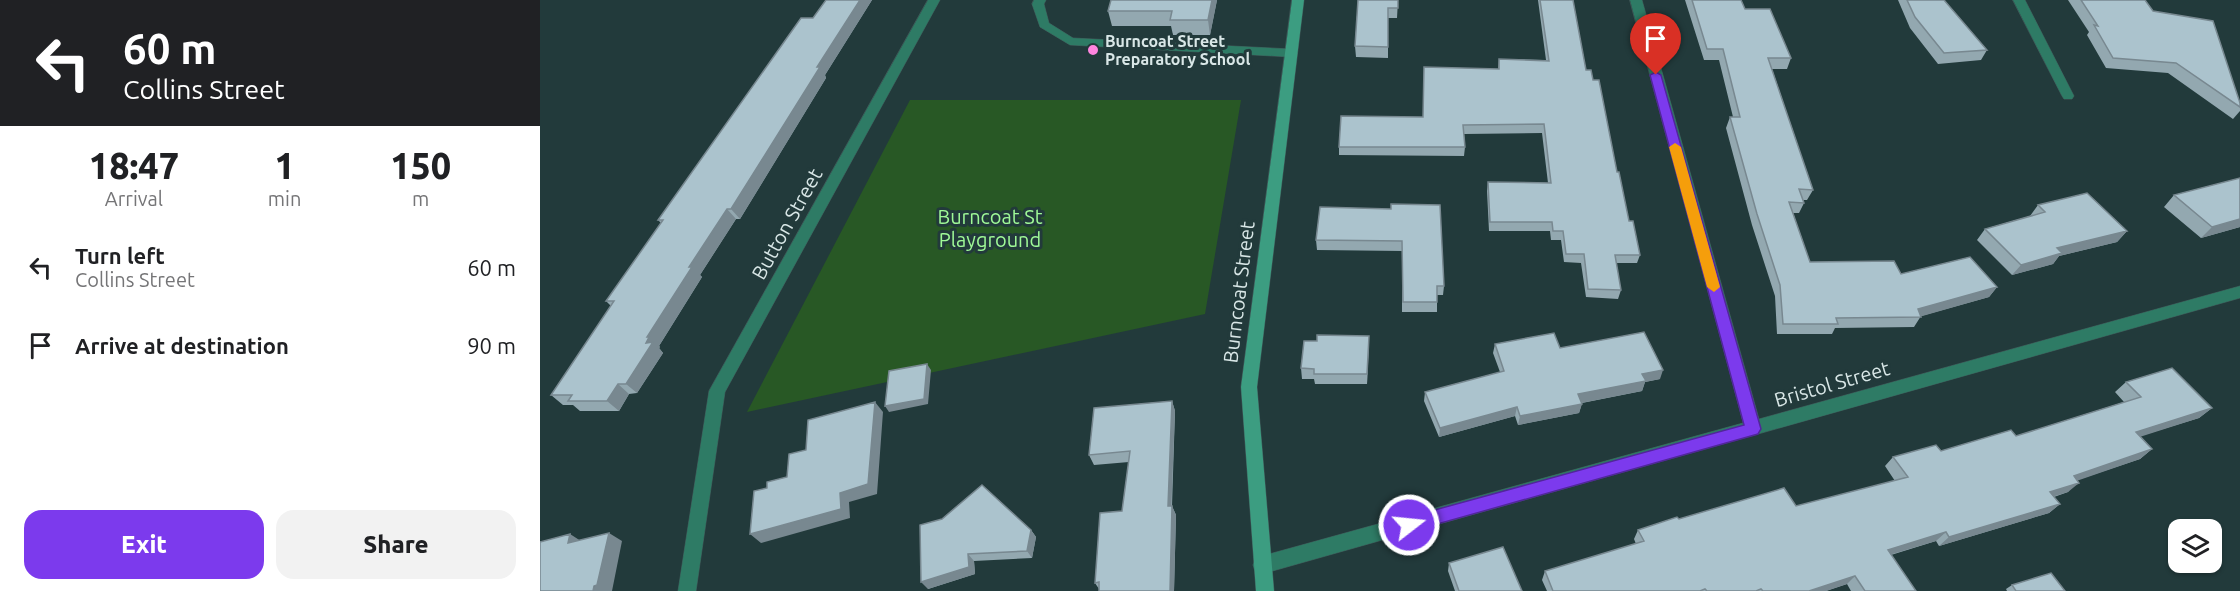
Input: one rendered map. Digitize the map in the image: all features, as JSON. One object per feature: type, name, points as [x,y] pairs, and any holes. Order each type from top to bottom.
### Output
[{"type":"main road","name":"Burncoat Street","points":[[1264,591],[1249,387],[1298,0]]},
{"type":"street","name":"Button Street","points":[[687,591],[717,392],[934,0]]},
{"type":"street","points":[[1040,0],[1038,4],[1044,25],[1070,41],[1291,53]]},
{"type":"street","points":[[1636,0],[1753,429]]},
{"type":"street","points":[[2019,0],[2068,96]]},
{"type":"street","name":"Bristol Street","points":[[1263,565],[2240,292]]},
{"type":"green space","name":"Burncoat St Playground","points":[[910,100],[1241,100],[1205,314],[747,412]]},
{"type":"building","points":[[826,0],[860,0],[731,209],[727,209],[689,267],[692,267],[647,337],[649,337],[646,343],[653,342],[626,384],[618,384],[607,401],[568,401],[572,395],[551,395],[614,301],[606,301],[663,220],[658,220],[801,18],[813,18]]},
{"type":"building","points":[[1111,0],[1212,0],[1208,20],[1170,20],[1172,11],[1108,11]]},
{"type":"building","points":[[1358,0],[1398,0],[1398,8],[1388,8],[1388,47],[1355,46]]},
{"type":"building","points":[[1540,0],[1573,0],[1586,70],[1591,70],[1593,80],[1599,80],[1617,172],[1619,172],[1629,221],[1633,221],[1640,255],[1615,255],[1621,290],[1588,289],[1584,254],[1566,254],[1563,231],[1553,231],[1552,222],[1490,222],[1488,182],[1551,183],[1544,124],[1463,125],[1465,147],[1339,147],[1341,116],[1423,117],[1424,67],[1499,69],[1499,59],[1549,61]]},
{"type":"building","points":[[1692,0],[1741,0],[1745,9],[1770,9],[1791,58],[1768,58],[1813,190],[1799,189],[1804,203],[1789,202],[1810,262],[1894,261],[1901,274],[1970,257],[1997,287],[1918,309],[1921,317],[1836,318],[1838,324],[1783,324],[1780,285],[1730,117],[1740,117],[1723,49],[1707,49]]},
{"type":"building","points":[[1907,0],[1944,0],[1987,50],[1944,53],[1915,17]]},
{"type":"building","points":[[2081,0],[2145,0],[2153,11],[2213,21],[2240,107],[2176,63],[2113,58],[2094,25],[2098,26]]},
{"type":"building","points":[[2240,178],[2240,219],[2212,227],[2174,195]]},
{"type":"building","points":[[2087,193],[2127,231],[2057,248],[2062,253],[2021,265],[1985,229],[2045,212],[2038,205]]},
{"type":"building","points":[[1391,204],[1440,205],[1444,286],[1437,286],[1437,302],[1403,302],[1402,241],[1316,240],[1320,207],[1391,209]]},
{"type":"building","points":[[1644,332],[1663,370],[1642,374],[1646,381],[1578,394],[1582,404],[1520,416],[1517,407],[1440,428],[1425,392],[1504,371],[1495,344],[1554,333],[1560,348]]},
{"type":"building","points":[[1317,335],[1369,336],[1367,374],[1314,374],[1314,369],[1301,368],[1304,341],[1317,341]]},
{"type":"building","points":[[927,364],[924,399],[885,406],[889,371]]},
{"type":"building","points":[[2172,368],[2212,408],[2136,432],[2152,449],[2074,476],[2079,483],[2050,492],[2060,504],[1949,537],[1946,532],[1888,550],[1916,591],[1865,591],[1855,576],[1809,591],[1763,591],[1761,589],[1756,591],[1707,591],[1705,589],[1700,591],[1553,591],[1545,571],[1644,541],[1638,530],[1784,488],[1796,506],[1908,477],[1893,457],[1936,445],[1941,451],[2011,430],[2016,436],[2141,397],[2126,382]]},
{"type":"building","points":[[1172,401],[1168,506],[1172,506],[1170,591],[1099,591],[1099,582],[1095,583],[1100,513],[1122,511],[1130,451],[1089,455],[1094,408]]},
{"type":"building","points":[[875,402],[868,484],[840,493],[841,509],[750,534],[754,491],[767,488],[767,482],[787,477],[789,454],[806,450],[808,420]]},
{"type":"building","points":[[982,485],[1031,530],[1027,551],[968,554],[969,567],[921,582],[920,525],[942,519]]},
{"type":"building","points":[[609,533],[597,585],[594,586],[593,591],[540,591],[540,542],[570,534],[568,543]]},
{"type":"building","points":[[1503,547],[1522,591],[1459,591],[1449,563]]},
{"type":"building","points":[[2051,573],[2065,591],[2016,591],[2012,585]]},
{"type":"slow traffic","points":[[1675,147],[1714,287]]},
{"type":"place","name":"Burncoat Street Preparatory School","points":[[1093,50]]},
{"type":"route","points":[[1409,525],[1753,429],[1656,75]]}]
